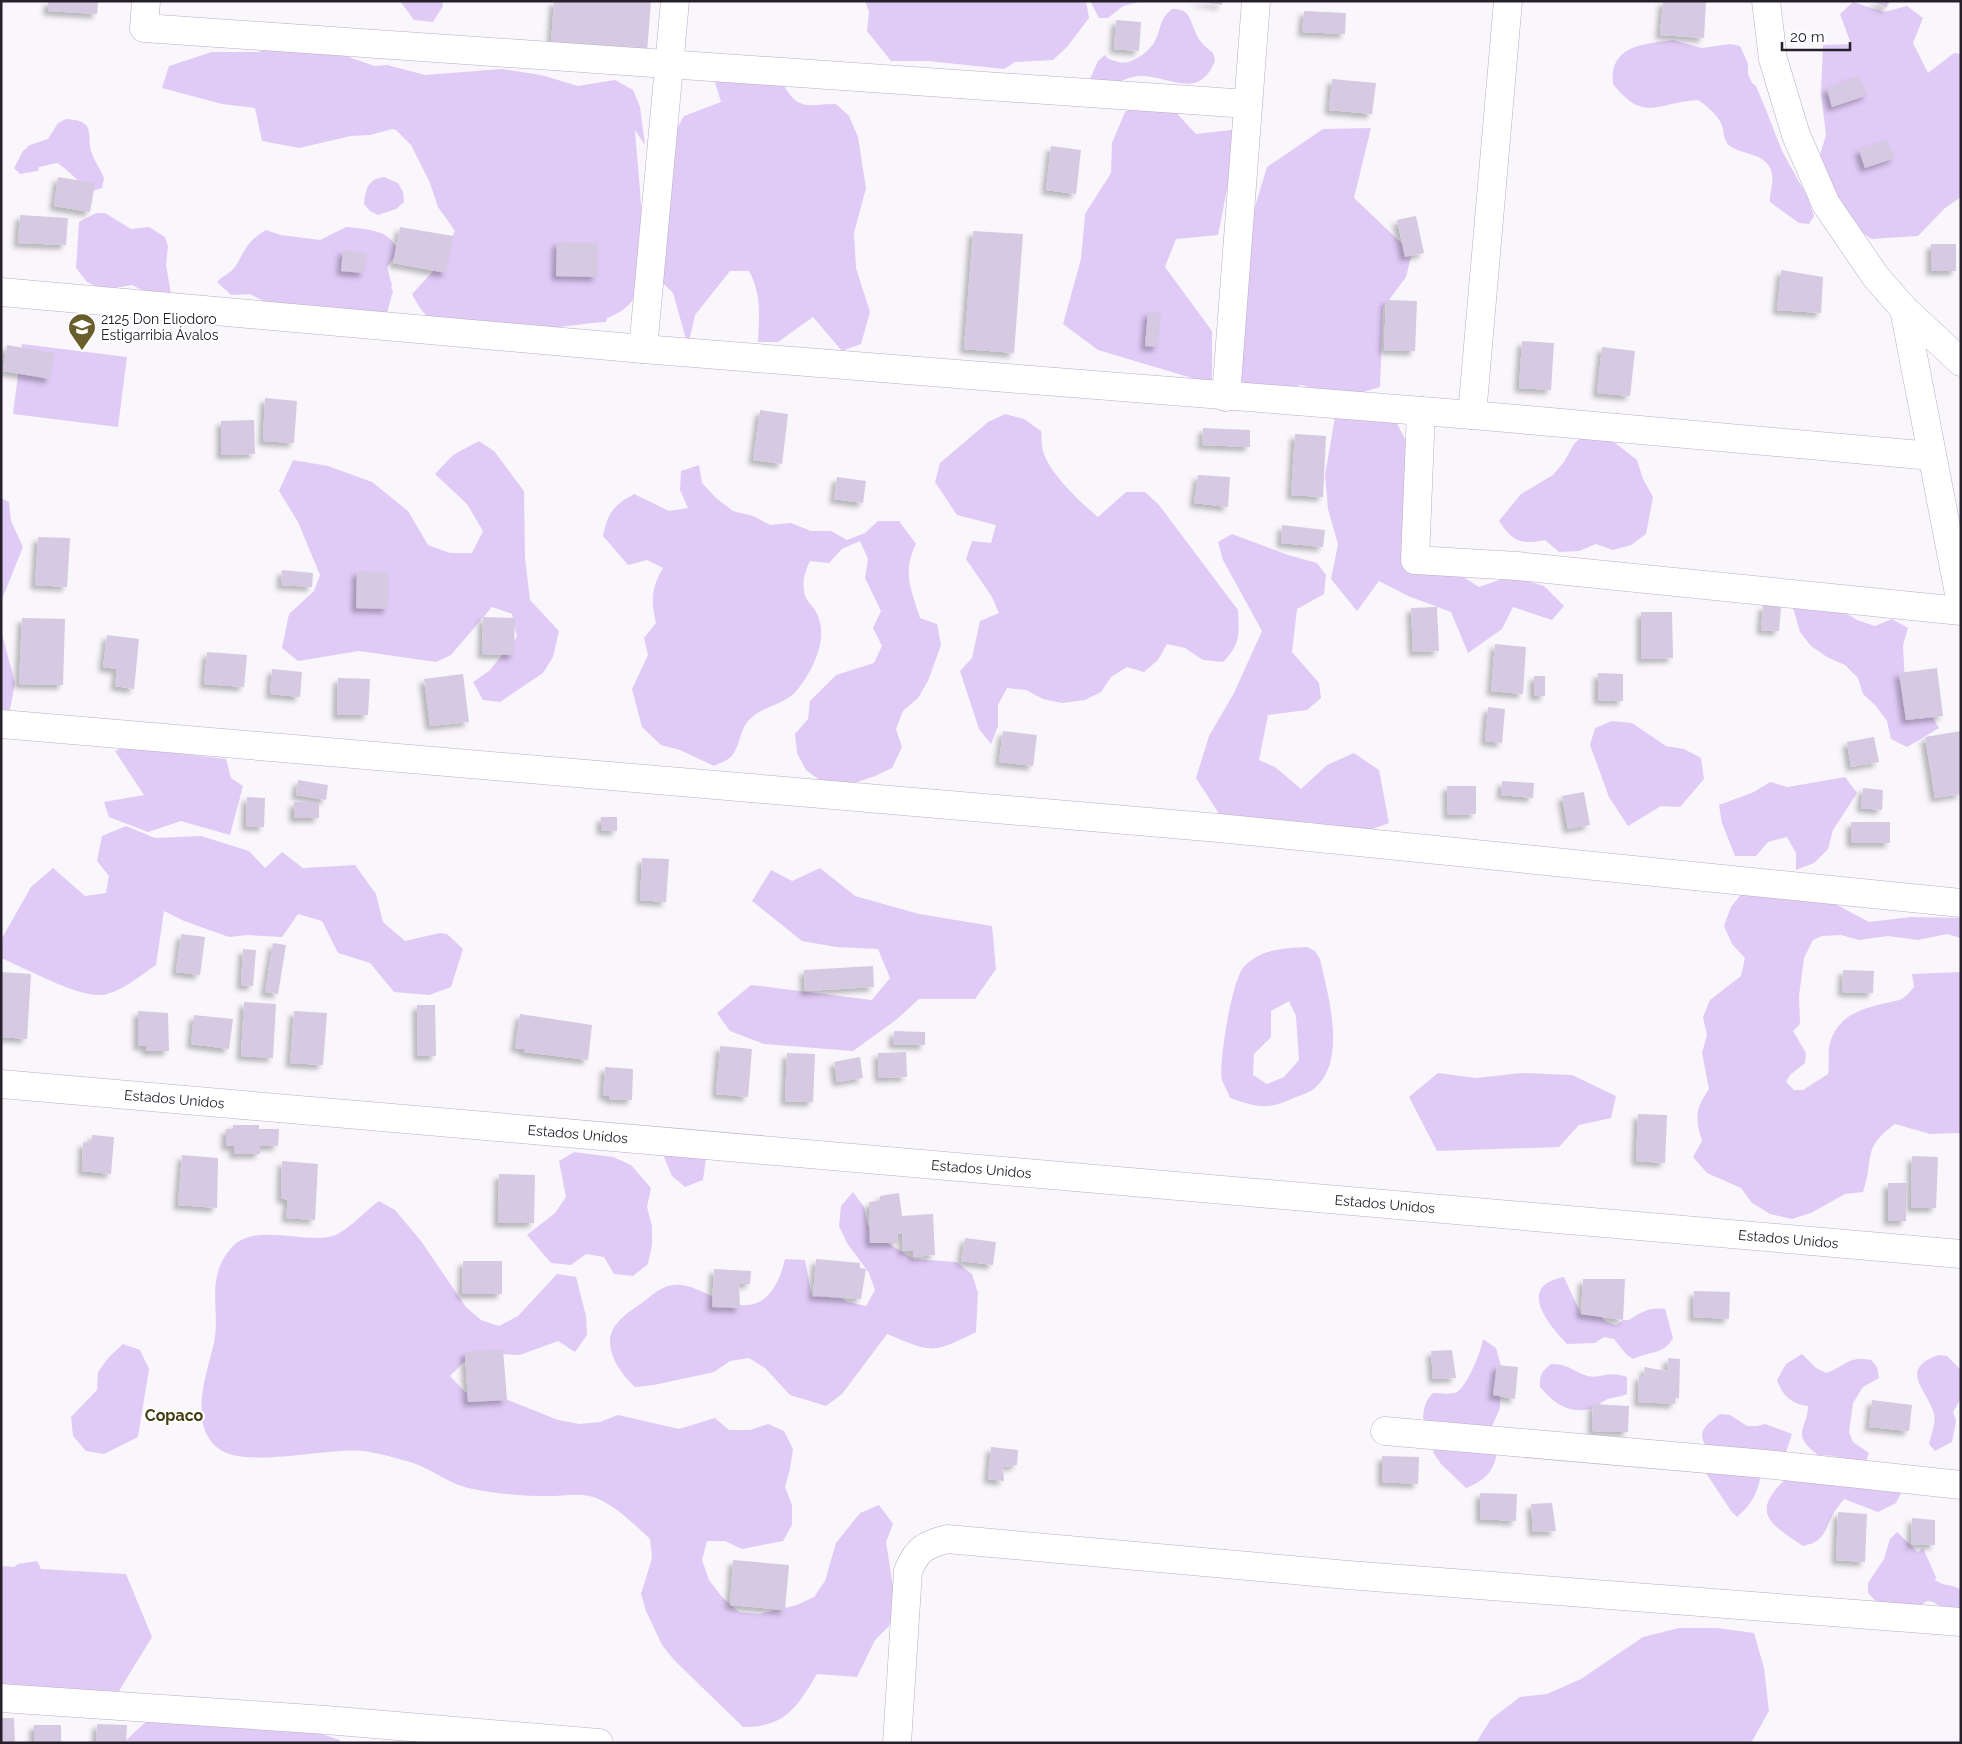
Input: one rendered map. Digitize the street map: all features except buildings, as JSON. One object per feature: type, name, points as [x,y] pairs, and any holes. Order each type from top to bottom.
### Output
[{"type":"street","points":[[146,1],[144,28],[1248,104]]},
{"type":"street","points":[[644,349],[675,1]]},
{"type":"street","points":[[1226,397],[1256,1]]},
{"type":"street","points":[[1472,415],[1508,1]]},
{"type":"street","points":[[1766,1],[1776,68],[1796,135],[1826,204],[1876,277],[1904,309],[1961,362]]},
{"type":"street","points":[[1,292],[644,349],[1226,397],[1472,415],[1932,456]]},
{"type":"street","points":[[1904,309],[1961,604]]},
{"type":"street","points":[[1421,411],[1415,560],[1518,566],[1961,611]]},
{"type":"street","points":[[1,724],[1219,828],[1961,903]]},
{"type":"street","name":"Estados Unidos","points":[[1,1084],[1961,1254]]},
{"type":"street","points":[[1385,1431],[1765,1464],[1961,1485]]},
{"type":"street","points":[[897,1743],[908,1571],[913,1558],[927,1544],[947,1539],[1348,1575],[1961,1622]]},
{"type":"street","points":[[1,1698],[326,1720],[600,1743]]},
{"type":"shaded area","points":[[400,1],[442,1],[443,6],[433,22],[414,20]]},
{"type":"shaded area","points":[[865,1],[1086,1],[1089,18],[1067,47],[1053,60],[1015,62],[1004,69],[928,61],[891,61],[867,31],[869,12]]},
{"type":"shaded area","points":[[1090,1],[1143,1],[1123,6],[1108,18],[1099,18]]},
{"type":"shaded area","points":[[1853,2],[1884,12],[1907,6],[1923,18],[1913,43],[1928,73],[1954,53],[1961,54],[1961,197],[1945,208],[1918,236],[1871,239],[1863,233],[1816,168],[1826,135],[1821,93],[1823,45],[1851,44],[1840,14]]},
{"type":"shaded area","points":[[1172,9],[1178,9],[1188,15],[1196,34],[1213,53],[1215,61],[1208,73],[1192,84],[1139,76],[1128,78],[1106,87],[1094,88],[1090,79],[1098,61],[1105,55],[1109,59],[1123,63],[1143,54],[1154,43],[1164,17]]},
{"type":"shaded area","points":[[1673,40],[1702,48],[1730,44],[1740,46],[1748,64],[1748,74],[1752,83],[1756,86],[1782,151],[1807,196],[1814,216],[1809,224],[1799,223],[1770,202],[1772,173],[1767,163],[1758,157],[1735,149],[1727,144],[1720,121],[1701,102],[1698,100],[1652,108],[1643,107],[1634,104],[1613,84],[1613,71],[1617,61],[1623,54],[1640,45]]},
{"type":"shaded area","points":[[278,46],[335,52],[374,66],[387,65],[425,75],[501,69],[541,75],[578,86],[615,80],[633,90],[640,107],[645,145],[635,130],[642,218],[642,244],[638,287],[632,301],[627,307],[607,318],[606,322],[557,327],[530,328],[498,322],[450,326],[432,320],[422,310],[412,294],[437,267],[455,231],[438,207],[430,183],[411,145],[396,130],[392,129],[370,135],[351,136],[299,148],[262,141],[255,108],[222,104],[162,88],[169,66],[212,52],[258,52]]},
{"type":"shaded area","points":[[708,59],[783,84],[799,103],[811,105],[836,104],[849,116],[858,137],[866,188],[854,233],[856,268],[870,312],[861,344],[842,351],[813,317],[778,342],[758,342],[759,306],[753,280],[749,271],[730,271],[695,315],[688,346],[673,293],[660,280],[663,152],[684,116],[721,102]]},
{"type":"shaded area","points":[[1156,91],[1196,134],[1239,129],[1218,235],[1176,239],[1165,267],[1212,331],[1212,384],[1098,350],[1063,324],[1081,259],[1085,214],[1111,173],[1112,143],[1125,112]]},
{"type":"shaded area","points":[[66,119],[76,120],[87,126],[92,154],[104,178],[102,188],[93,191],[57,163],[39,167],[38,171],[20,174],[14,168],[23,151],[30,145],[48,139],[58,123]]},
{"type":"shaded area","points":[[1371,128],[1354,198],[1412,253],[1406,277],[1383,308],[1380,387],[1346,397],[1301,385],[1262,395],[1226,372],[1245,240],[1267,167],[1323,129]]},
{"type":"shaded area","points":[[384,177],[398,183],[403,192],[404,202],[396,209],[378,215],[370,211],[364,204],[367,189],[371,182]]},
{"type":"shaded area","points":[[96,213],[105,213],[131,229],[149,227],[165,237],[168,246],[166,265],[171,294],[150,294],[132,285],[103,290],[87,282],[76,268],[79,222]]},
{"type":"shaded area","points":[[346,227],[375,231],[388,237],[397,248],[395,257],[387,267],[393,291],[387,313],[267,303],[250,294],[231,295],[217,282],[235,267],[251,242],[266,230],[281,235],[320,240]]},
{"type":"shaded area","points":[[22,344],[127,357],[118,427],[13,414]]},
{"type":"shaded area","points":[[1005,414],[1024,419],[1041,431],[1042,446],[1046,460],[1058,478],[1098,517],[1126,492],[1145,492],[1159,505],[1238,610],[1238,638],[1233,649],[1223,662],[1203,660],[1185,648],[1167,644],[1158,660],[1144,672],[1127,667],[1111,677],[1101,692],[1085,700],[1062,703],[1043,699],[1026,690],[1007,688],[998,705],[998,726],[991,744],[979,729],[960,671],[972,658],[980,621],[999,613],[992,597],[966,559],[972,541],[991,543],[996,525],[957,515],[935,482],[940,463],[988,422]]},
{"type":"shaded area","points":[[1392,414],[1408,445],[1422,573],[1454,571],[1479,587],[1511,576],[1544,586],[1564,606],[1552,620],[1513,607],[1502,629],[1468,653],[1451,612],[1408,596],[1379,581],[1357,611],[1331,579],[1338,544],[1328,509],[1325,475],[1335,417]]},
{"type":"shaded area","points":[[1587,431],[1606,436],[1637,460],[1643,479],[1653,497],[1646,534],[1631,545],[1613,550],[1596,544],[1579,551],[1559,552],[1545,540],[1524,542],[1513,538],[1499,521],[1521,494],[1553,475],[1564,462],[1574,444]]},
{"type":"shaded area","points":[[479,441],[494,451],[524,491],[525,558],[530,600],[559,631],[553,657],[543,673],[500,702],[483,700],[473,682],[489,671],[517,637],[512,614],[492,607],[451,655],[436,662],[359,651],[298,661],[282,648],[289,614],[314,591],[320,575],[298,522],[279,491],[293,460],[328,466],[372,482],[408,511],[428,545],[450,553],[472,553],[483,531],[467,504],[435,474],[453,455]]},
{"type":"shaded area","points":[[699,465],[702,483],[716,498],[733,511],[753,516],[770,525],[791,523],[811,531],[831,531],[847,540],[865,533],[878,521],[899,521],[916,544],[909,563],[909,581],[920,618],[937,624],[941,645],[928,681],[918,698],[903,711],[896,729],[902,747],[892,768],[839,788],[821,781],[806,770],[797,753],[795,734],[808,719],[810,701],[836,675],[874,663],[882,646],[873,628],[881,611],[865,578],[868,559],[860,541],[842,549],[829,563],[810,561],[803,584],[806,598],[817,614],[821,633],[818,653],[814,663],[804,681],[793,694],[750,719],[744,727],[731,757],[714,766],[680,750],[661,745],[642,727],[632,689],[648,655],[644,638],[656,623],[653,595],[656,582],[663,568],[647,560],[628,565],[603,536],[612,510],[634,494],[669,511],[688,508],[680,490],[681,471]]},
{"type":"shaded area","points":[[1,498],[9,502],[11,521],[23,547],[2,599],[2,634],[15,683],[9,715],[1,714]]},
{"type":"shaded area","points":[[1232,534],[1285,554],[1317,563],[1326,575],[1324,594],[1297,609],[1292,652],[1319,683],[1321,698],[1307,710],[1268,715],[1259,760],[1275,767],[1301,789],[1327,765],[1354,753],[1379,770],[1389,823],[1351,837],[1311,822],[1241,830],[1225,823],[1196,778],[1209,736],[1234,693],[1262,631],[1223,560],[1218,542]]},
{"type":"shaded area","points":[[1790,597],[1824,599],[1857,620],[1875,626],[1892,619],[1908,628],[1903,645],[1905,685],[1929,711],[1939,728],[1907,747],[1891,739],[1887,721],[1876,706],[1863,694],[1858,678],[1845,665],[1827,657],[1811,646],[1800,632]]},
{"type":"shaded area","points":[[1612,721],[1632,723],[1666,746],[1684,749],[1701,758],[1704,779],[1680,807],[1661,806],[1628,826],[1609,797],[1590,745],[1595,728]]},
{"type":"shaded area","points":[[137,741],[174,753],[226,759],[231,778],[243,786],[230,835],[181,821],[148,832],[109,817],[104,802],[144,795],[115,751]]},
{"type":"shaded area","points":[[1845,777],[1857,793],[1833,830],[1828,849],[1814,863],[1796,870],[1796,853],[1787,837],[1768,842],[1756,856],[1735,856],[1722,823],[1719,805],[1754,792],[1770,782],[1788,787]]},
{"type":"shaded area","points":[[126,826],[155,838],[201,836],[249,851],[265,868],[282,852],[303,868],[355,865],[376,894],[383,922],[405,941],[440,933],[447,934],[463,949],[451,987],[429,995],[394,992],[370,963],[338,953],[322,921],[298,914],[282,937],[247,935],[229,937],[184,921],[164,911],[156,965],[121,989],[105,994],[88,994],[76,991],[1,958],[1,940],[31,887],[53,868],[85,896],[106,893],[109,876],[97,861],[102,836]]},
{"type":"shaded area","points":[[820,868],[855,896],[919,914],[992,926],[996,969],[975,999],[919,999],[896,1020],[853,1051],[764,1044],[730,1031],[717,1013],[751,985],[872,1000],[890,978],[878,949],[836,947],[802,941],[752,901],[771,870],[792,881]]},
{"type":"shaded area","points":[[1742,893],[1801,894],[1837,905],[1869,922],[1911,917],[1961,918],[1961,938],[1947,934],[1918,940],[1888,936],[1859,940],[1841,935],[1822,936],[1813,940],[1804,958],[1799,996],[1800,1024],[1793,1031],[1806,1053],[1805,1063],[1790,1075],[1786,1082],[1794,1090],[1803,1090],[1828,1074],[1830,1043],[1841,1023],[1858,1011],[1903,998],[1914,987],[1912,974],[1961,972],[1961,1133],[1930,1134],[1895,1124],[1877,1140],[1873,1147],[1863,1192],[1845,1194],[1811,1213],[1792,1219],[1770,1214],[1752,1203],[1741,1188],[1707,1173],[1693,1157],[1702,1141],[1697,1120],[1699,1108],[1709,1089],[1702,1053],[1707,1035],[1703,1017],[1710,1000],[1741,976],[1745,958],[1732,944],[1724,926],[1731,907]]},
{"type":"shaded area","points":[[1307,947],[1315,951],[1320,959],[1333,1026],[1331,1060],[1325,1075],[1312,1090],[1270,1106],[1256,1106],[1230,1098],[1222,1080],[1222,1058],[1230,1005],[1243,968],[1264,953],[1281,949]],"holes":[[[1289,1001],[1296,1016],[1299,1060],[1284,1077],[1267,1084],[1253,1075],[1254,1054],[1271,1037],[1271,1011]]]},
{"type":"shaded area","points":[[1438,1073],[1476,1078],[1522,1073],[1572,1075],[1616,1096],[1611,1118],[1579,1125],[1559,1147],[1437,1151],[1409,1097]]},
{"type":"shaded area","points":[[674,1141],[706,1158],[703,1180],[685,1187],[672,1176],[664,1157]]},
{"type":"shaded area","points":[[574,1152],[613,1157],[631,1165],[651,1188],[647,1207],[652,1226],[652,1245],[648,1264],[633,1276],[614,1274],[604,1257],[586,1254],[571,1265],[551,1263],[527,1235],[555,1213],[566,1197],[559,1161]]},
{"type":"shaded area","points":[[853,1192],[864,1207],[868,1225],[882,1240],[914,1259],[956,1262],[972,1274],[978,1293],[976,1332],[950,1344],[932,1348],[914,1345],[887,1334],[842,1394],[826,1406],[790,1395],[765,1368],[749,1358],[730,1361],[714,1372],[654,1385],[635,1387],[622,1373],[610,1347],[613,1329],[628,1313],[665,1287],[681,1285],[699,1290],[725,1302],[744,1305],[754,1304],[761,1301],[771,1292],[785,1259],[805,1260],[812,1297],[830,1293],[848,1302],[866,1306],[875,1290],[869,1273],[847,1243],[839,1226],[841,1206]]},
{"type":"shaded area","points":[[379,1201],[395,1210],[421,1241],[466,1307],[481,1320],[499,1326],[518,1316],[557,1274],[576,1277],[586,1316],[587,1335],[575,1352],[558,1341],[520,1355],[480,1353],[464,1362],[450,1376],[465,1392],[484,1398],[503,1398],[558,1420],[579,1424],[600,1422],[618,1415],[679,1429],[715,1418],[729,1430],[750,1430],[768,1424],[784,1431],[793,1449],[785,1487],[792,1505],[792,1525],[783,1541],[742,1549],[725,1541],[707,1541],[702,1560],[709,1580],[722,1597],[739,1612],[759,1614],[797,1605],[814,1597],[825,1581],[836,1543],[860,1513],[879,1505],[893,1524],[886,1542],[896,1605],[889,1626],[875,1640],[857,1677],[817,1674],[789,1713],[770,1723],[743,1727],[674,1660],[662,1645],[646,1611],[641,1594],[652,1558],[650,1539],[622,1514],[605,1502],[584,1495],[520,1495],[473,1489],[451,1482],[416,1464],[363,1451],[248,1457],[232,1455],[219,1449],[209,1439],[204,1427],[202,1398],[216,1330],[216,1282],[223,1259],[232,1247],[242,1240],[254,1236],[281,1235],[322,1238],[333,1236],[350,1225]]},
{"type":"shaded area","points":[[1564,1277],[1581,1314],[1599,1315],[1607,1322],[1616,1325],[1623,1320],[1629,1320],[1646,1311],[1665,1309],[1673,1338],[1661,1350],[1633,1359],[1626,1354],[1614,1339],[1604,1337],[1595,1343],[1567,1344],[1545,1316],[1540,1306],[1539,1297],[1542,1288],[1550,1282]]},
{"type":"shaded area","points":[[1483,1339],[1496,1348],[1501,1366],[1500,1408],[1488,1435],[1497,1452],[1496,1459],[1487,1475],[1466,1488],[1441,1464],[1433,1452],[1436,1437],[1423,1418],[1423,1414],[1424,1407],[1433,1393],[1452,1393],[1461,1389],[1473,1368]]},
{"type":"shaded area","points":[[123,1344],[140,1350],[149,1369],[138,1437],[104,1454],[86,1451],[73,1436],[71,1417],[97,1390],[98,1372],[109,1357]]},
{"type":"shaded area","points":[[1802,1354],[1816,1368],[1826,1373],[1857,1359],[1871,1360],[1877,1367],[1879,1378],[1863,1387],[1853,1403],[1849,1432],[1853,1442],[1869,1453],[1865,1464],[1837,1457],[1818,1455],[1804,1441],[1802,1431],[1808,1406],[1797,1404],[1788,1398],[1777,1380],[1786,1364]]},
{"type":"shaded area","points":[[1938,1355],[1947,1356],[1961,1370],[1961,1398],[1953,1412],[1956,1421],[1952,1442],[1935,1451],[1929,1444],[1934,1425],[1934,1414],[1918,1381],[1917,1374],[1919,1367]]},
{"type":"shaded area","points":[[1551,1364],[1567,1367],[1592,1377],[1615,1374],[1627,1377],[1627,1394],[1608,1399],[1591,1409],[1569,1409],[1557,1403],[1540,1387],[1542,1374]]},
{"type":"shaded area","points":[[1720,1414],[1730,1415],[1747,1426],[1765,1424],[1792,1434],[1784,1458],[1761,1475],[1753,1498],[1747,1508],[1737,1517],[1704,1470],[1711,1453],[1703,1440],[1703,1431]]},
{"type":"shaded area","points":[[1787,1478],[1904,1488],[1896,1503],[1878,1512],[1844,1499],[1819,1539],[1803,1546],[1781,1531],[1768,1516],[1769,1500],[1775,1490]]},
{"type":"shaded area","points":[[1897,1532],[1918,1552],[1923,1548],[1936,1577],[1935,1580],[1960,1589],[1961,1611],[1949,1613],[1935,1603],[1928,1601],[1908,1611],[1888,1614],[1868,1593],[1868,1583],[1884,1559],[1890,1539]]},
{"type":"shaded area","points":[[37,1561],[41,1569],[126,1574],[152,1637],[119,1691],[1,1689],[1,1566],[14,1567],[18,1564]]},
{"type":"shaded area","points":[[1679,1628],[1717,1628],[1754,1633],[1764,1668],[1769,1711],[1751,1743],[1476,1743],[1491,1719],[1520,1697],[1547,1694],[1581,1679],[1643,1637]]},
{"type":"shaded area","points":[[269,1717],[340,1740],[340,1743],[123,1743],[149,1719]]},
{"type":"place","name":"2125 Don Eliodoro Estigarribia Ávalos","points":[[82,351]]},
{"type":"district","name":"Copaco","points":[[174,1415]]}]
